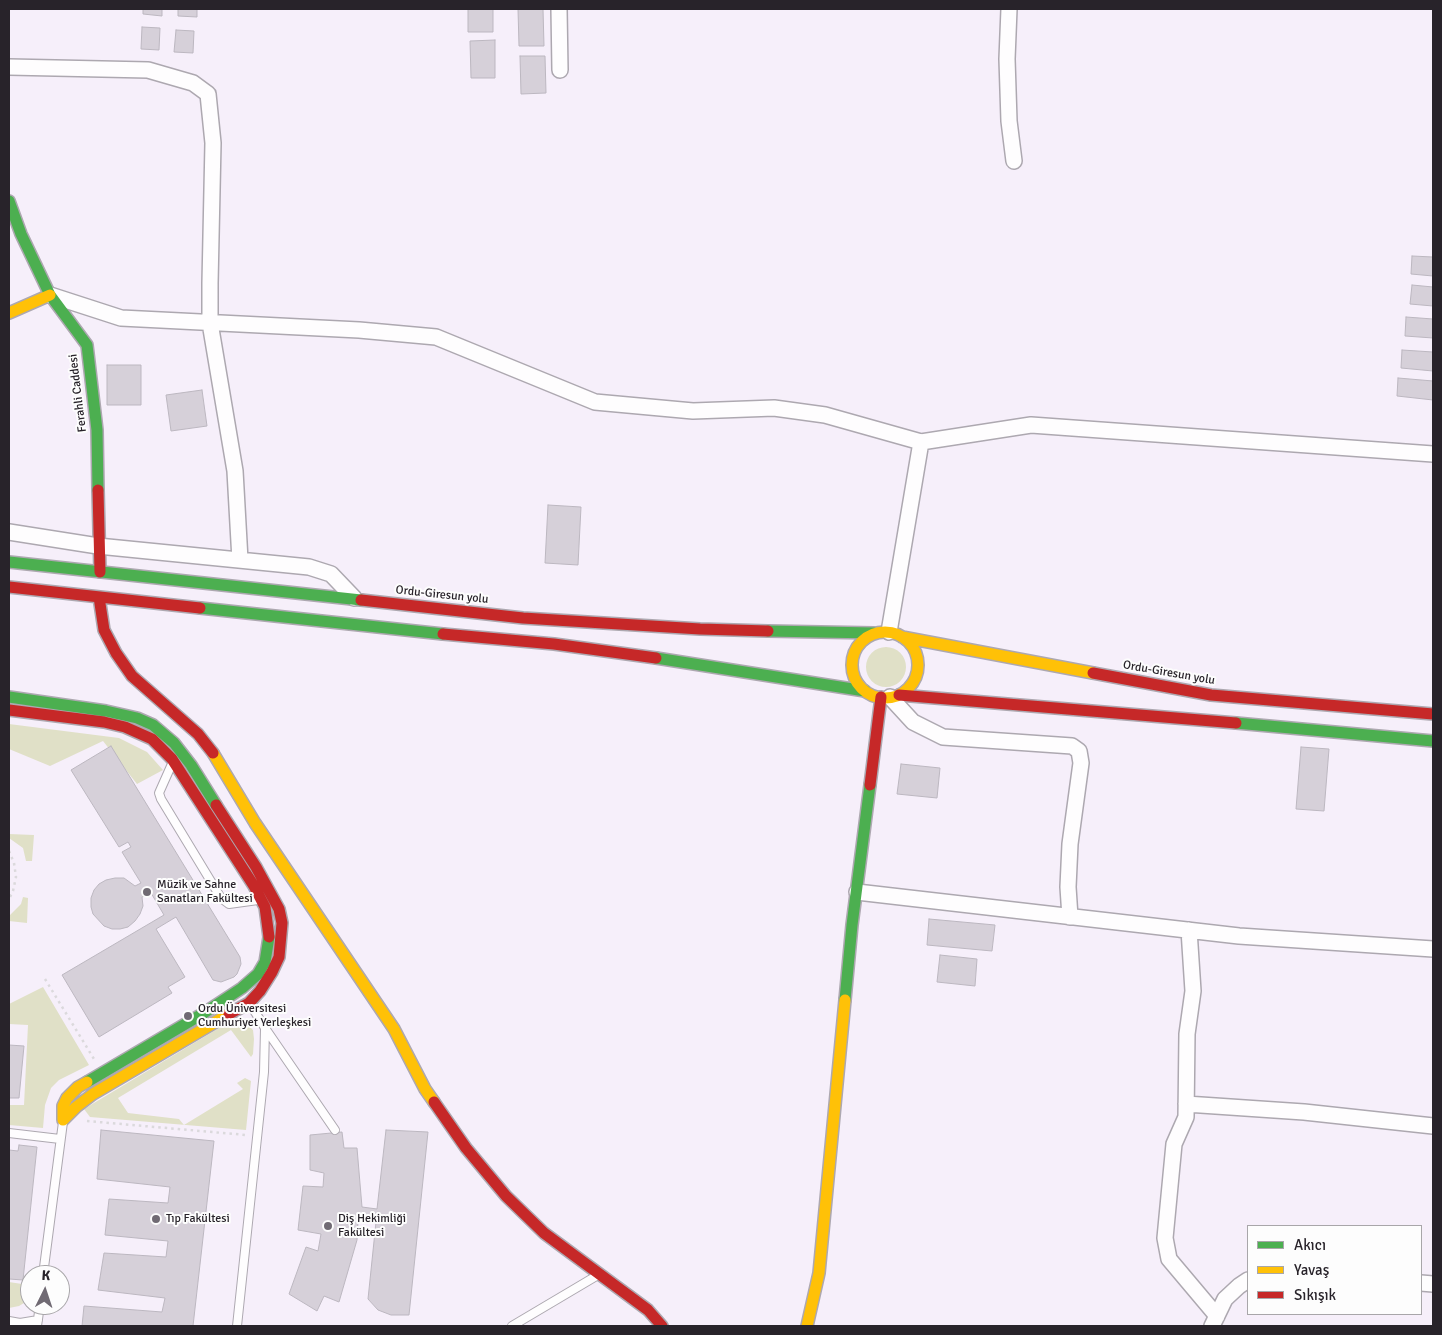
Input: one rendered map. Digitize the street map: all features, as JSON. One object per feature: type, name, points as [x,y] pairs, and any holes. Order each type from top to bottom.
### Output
[{"type":"main road","name":"Ferahli Caddesi","points":[[9,201],[21,234],[50,295],[87,345],[97,430],[100,572]]},
{"type":"main road","points":[[9,313],[50,295]]},
{"type":"main road","name":"Ordu-Giresun yolu","points":[[9,562],[523,618],[700,629],[888,634],[1211,695],[1433,714]]},
{"type":"main road","points":[[9,586],[376,628],[554,644],[695,663],[865,691]]},
{"type":"main road","points":[[99,597],[104,630],[116,653],[132,676],[198,734],[214,754],[255,823],[394,1028],[425,1089],[466,1148],[506,1196],[544,1233],[648,1310],[662,1326]]},
{"type":"main road","points":[[890,696],[908,688],[915,678],[918,667],[916,655],[911,645],[888,634],[865,638],[853,654],[853,674],[858,684],[872,695],[1216,721],[1433,741]]},
{"type":"main road","points":[[9,696],[106,711],[137,718],[153,725],[174,743],[191,764],[256,867],[279,909],[282,923],[279,957],[260,992],[249,1003],[93,1094],[76,1106],[63,1120]]},
{"type":"main road","points":[[807,1326],[819,1273],[856,892],[890,696]]},
{"type":"main road","points":[[9,710],[104,722],[125,727],[152,738],[172,759],[254,886],[265,907],[270,934],[265,962],[258,974],[242,988],[204,1013],[78,1087],[67,1098],[63,1106],[63,1120]]},
{"type":"street","points":[[560,9],[560,70]]},
{"type":"street","points":[[1009,9],[1007,59],[1009,121],[1014,162]]},
{"type":"street","points":[[9,67],[148,70],[194,82],[208,94],[213,143],[210,323],[235,471],[240,560]]},
{"type":"street","points":[[50,295],[120,318],[359,330],[436,336],[595,402],[692,411],[774,408],[825,415],[921,442],[1031,425],[1433,454]]},
{"type":"street","points":[[888,634],[921,442]]},
{"type":"street","points":[[9,532],[98,546],[309,568],[331,574],[355,600]]},
{"type":"street","points":[[890,696],[913,722],[943,737],[1072,746],[1080,751],[1081,763],[1070,844],[1068,887],[1070,917]]},
{"type":"street","points":[[856,892],[1239,936],[1433,949]]},
{"type":"street","points":[[1189,930],[1192,991],[1187,1034],[1186,1117],[1174,1144],[1165,1238],[1168,1259],[1214,1321],[1225,1299],[1247,1281]]},
{"type":"street","points":[[1186,1104],[1304,1112],[1433,1126]]},
{"type":"lane","points":[[172,759],[171,770],[159,793],[160,800],[211,881],[222,898],[229,904],[261,900]]},
{"type":"lane","points":[[249,1003],[335,1130]]},
{"type":"lane","points":[[238,1326],[264,1072],[265,1028]]},
{"type":"lane","points":[[44,1265],[63,1120]]},
{"type":"lane","points":[[9,1133],[60,1139]]},
{"type":"lane","points":[[512,1326],[600,1274]]},
{"type":"lane","points":[[9,1321],[38,1323]]},
{"type":"path","points":[[9,851],[14,863],[16,877],[9,899]]},
{"type":"path","points":[[45,979],[98,1065]]},
{"type":"path","points":[[76,1106],[84,1121],[258,1136]]},
{"type":"green space","points":[[886,647],[900,653],[906,667],[900,681],[886,687],[872,681],[866,667],[872,653]]},
{"type":"green space","points":[[9,724],[119,738],[147,752],[163,770],[137,784],[103,741],[50,766],[9,749]]},
{"type":"green space","points":[[9,834],[34,835],[32,861],[26,861],[23,848],[9,838]]},
{"type":"green space","points":[[23,897],[28,898],[27,923],[9,921],[9,916],[21,904]]},
{"type":"green space","points":[[43,987],[89,1065],[59,1080],[51,1088],[45,1105],[43,1128],[9,1125],[9,1105],[24,1105],[28,1025],[9,1024],[9,1004]]},
{"type":"green space","points":[[234,1019],[247,1024],[253,1030],[253,1054],[251,1057],[231,1030],[118,1098],[128,1113],[179,1119],[184,1125],[90,1117],[84,1109]]},
{"type":"green space","points":[[245,1078],[251,1081],[246,1130],[184,1125],[243,1089],[237,1083]]},
{"type":"green space","points":[[9,1282],[20,1284],[20,1305],[9,1308]]},
{"type":"building","points":[[143,9],[162,9],[162,16],[143,14]]},
{"type":"building","points":[[178,9],[197,9],[197,17],[178,16]]},
{"type":"building","points":[[468,9],[493,9],[493,32],[468,32]]},
{"type":"building","points":[[518,9],[543,9],[544,46],[519,46]]},
{"type":"building","points":[[142,27],[160,28],[159,50],[141,49]]},
{"type":"building","points":[[176,30],[194,31],[193,53],[174,52]]},
{"type":"building","points":[[495,40],[495,78],[471,78],[470,41]]},
{"type":"building","points":[[520,56],[545,56],[546,93],[521,94]]},
{"type":"building","points":[[1412,256],[1433,257],[1433,276],[1411,274]]},
{"type":"building","points":[[1412,285],[1433,287],[1433,306],[1410,304]]},
{"type":"building","points":[[1406,317],[1433,319],[1433,338],[1405,336]]},
{"type":"building","points":[[1402,350],[1433,352],[1433,371],[1401,368]]},
{"type":"building","points":[[107,365],[141,365],[141,405],[107,405]]},
{"type":"building","points":[[1398,378],[1433,381],[1433,400],[1397,396]]},
{"type":"building","points":[[202,390],[207,426],[171,431],[166,395]]},
{"type":"building","points":[[548,505],[581,507],[578,565],[545,563]]},
{"type":"building","name":"Müzik ve Sahne Sanatları Fakültesi","points":[[111,746],[240,957],[241,964],[234,977],[221,982],[213,980],[176,917],[156,929],[185,977],[168,987],[172,993],[99,1037],[62,975],[164,915],[151,893],[142,897],[143,906],[140,914],[128,927],[112,929],[104,926],[93,914],[91,898],[99,884],[115,878],[124,878],[135,886],[141,883],[122,852],[131,847],[128,842],[119,847],[71,770]]},
{"type":"building","points":[[1301,747],[1329,749],[1324,811],[1296,809]]},
{"type":"building","points":[[901,764],[940,768],[937,798],[897,794]]},
{"type":"building","points":[[929,919],[995,925],[992,951],[927,945]]},
{"type":"building","points":[[940,955],[977,959],[975,986],[937,982]]},
{"type":"building","points":[[9,1045],[24,1046],[19,1098],[9,1098]]},
{"type":"building","name":"Tıp Fakültesi","points":[[101,1130],[214,1141],[193,1326],[82,1326],[84,1306],[162,1312],[165,1298],[98,1290],[104,1253],[166,1257],[168,1241],[105,1235],[109,1199],[168,1203],[170,1187],[97,1179]]},
{"type":"building","name":"Diş Hekimliği Fakültesi","points":[[386,1130],[428,1132],[409,1315],[391,1315],[378,1310],[368,1299],[376,1222],[358,1221],[357,1240],[339,1302],[324,1296],[317,1311],[289,1294],[306,1247],[318,1251],[321,1234],[298,1230],[303,1186],[323,1187],[324,1173],[310,1170],[310,1135],[342,1132],[344,1148],[357,1148],[362,1207],[377,1209]]},
{"type":"building","points":[[19,1145],[37,1147],[25,1265],[20,1265],[20,1280],[9,1279],[9,1150],[18,1151]]},
{"type":"traffic: fast","points":[[9,201],[21,234],[50,295],[87,345],[97,430],[98,490]]},
{"type":"traffic: fast","points":[[9,562],[361,600]]},
{"type":"traffic: fast","points":[[200,608],[443,634]]},
{"type":"traffic: fast","points":[[768,631],[874,633]]},
{"type":"traffic: fast","points":[[656,658],[865,691]]},
{"type":"traffic: fast","points":[[9,697],[106,711],[137,718],[153,725],[174,743],[191,765],[216,805]]},
{"type":"traffic: fast","points":[[1236,723],[1433,741]]},
{"type":"traffic: fast","points":[[845,1000],[852,925],[870,785]]},
{"type":"traffic: fast","points":[[87,1082],[204,1013],[242,988],[258,974],[265,962],[269,937]]},
{"type":"traffic: slow","points":[[9,313],[50,295]]},
{"type":"traffic: slow","points":[[885,632],[898,635],[908,642],[915,652],[918,665],[915,678],[908,688],[898,695],[885,698],[872,695],[862,688],[855,678],[852,665],[855,652],[862,642],[872,635],[885,632]]},
{"type":"traffic: slow","points":[[902,637],[1093,673]]},
{"type":"traffic: slow","points":[[213,753],[255,823],[394,1029],[425,1089],[434,1102]]},
{"type":"traffic: slow","points":[[807,1326],[819,1273],[845,1000]]},
{"type":"traffic: slow","points":[[87,1082],[78,1087],[67,1098],[63,1106],[63,1120],[93,1094],[229,1014]]},
{"type":"traffic: jam","points":[[98,490],[100,572]]},
{"type":"traffic: jam","points":[[9,587],[200,608]]},
{"type":"traffic: jam","points":[[99,597],[104,630],[116,653],[132,676],[198,734],[213,753]]},
{"type":"traffic: jam","points":[[361,600],[523,618],[700,629],[768,631]]},
{"type":"traffic: jam","points":[[443,634],[554,644],[656,658]]},
{"type":"traffic: jam","points":[[1093,673],[1211,695],[1433,714]]},
{"type":"traffic: jam","points":[[899,695],[1236,723]]},
{"type":"traffic: jam","points":[[870,785],[881,697]]},
{"type":"traffic: jam","points":[[9,710],[104,722],[125,727],[152,739],[172,759],[254,886],[265,907],[269,937]]},
{"type":"traffic: jam","points":[[216,805],[256,867],[279,909],[282,923],[279,957],[272,972],[260,991],[249,1003],[229,1014]]},
{"type":"traffic: jam","points":[[434,1102],[466,1148],[506,1196],[544,1233],[648,1310],[662,1326]]},
{"type":"place","name":"Müzik ve Sahne Sanatları Fakültesi","points":[[147,892]]},
{"type":"place","name":"Ordu Üniversitesi Cumhuriyet Yerleşkesi","points":[[188,1016]]},
{"type":"place","name":"Tıp Fakültesi","points":[[156,1219]]},
{"type":"place","name":"Diş Hekimliği Fakültesi","points":[[328,1226]]}]
